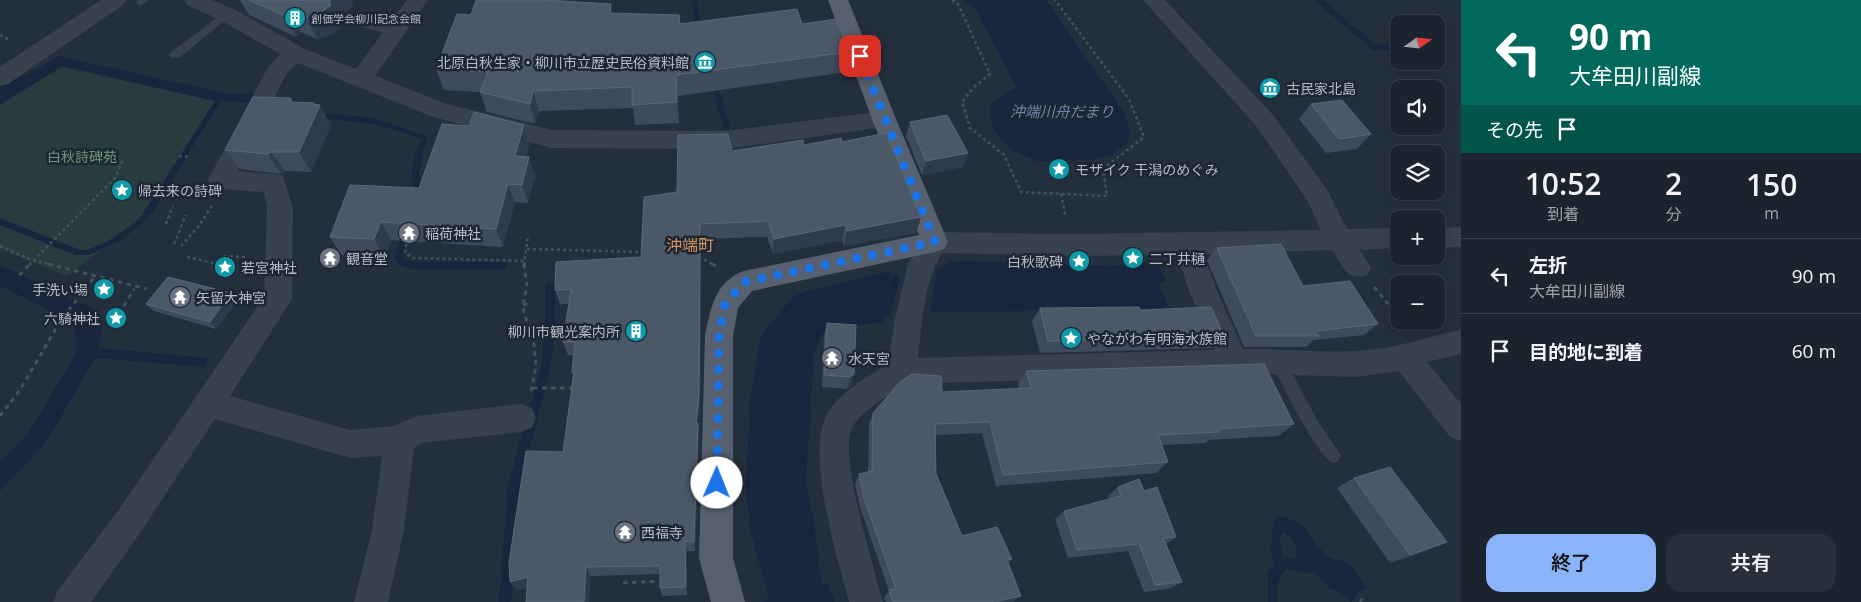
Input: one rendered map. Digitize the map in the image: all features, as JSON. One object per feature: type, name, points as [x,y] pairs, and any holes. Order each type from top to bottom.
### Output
[{"type":"main road","points":[[728,602],[716,558],[719,336],[725,304],[744,282],[928,253],[884,119],[838,0]]},
{"type":"street","points":[[0,78],[116,0]]},
{"type":"street","points":[[194,0],[226,14],[295,53],[441,111],[552,138],[564,140],[726,140],[884,119]]},
{"type":"street","points":[[361,79],[418,0]]},
{"type":"street","points":[[1154,0],[1219,69],[1265,122],[1317,195],[1339,240],[1358,267]]},
{"type":"street","points":[[70,602],[129,522],[278,299],[280,208],[274,183],[220,180],[278,69],[295,53]]},
{"type":"street","points":[[1445,238],[1461,237]]},
{"type":"street","points":[[902,370],[909,318],[928,253],[1072,245],[1390,238]]},
{"type":"street","points":[[1186,244],[1204,293],[1259,365]]},
{"type":"street","points":[[866,602],[840,498],[834,447],[836,425],[865,396],[902,370],[1356,364],[1406,357],[1425,350],[1461,342]]},
{"type":"street","points":[[1406,357],[1461,427]]},
{"type":"street","points":[[209,404],[350,444],[400,440],[416,430],[521,418]]},
{"type":"street","points":[[371,602],[388,530],[400,440]]},
{"type":"lane","points":[[175,55],[226,14]]},
{"type":"lane","points":[[356,22],[396,31]]},
{"type":"lane","points":[[1259,365],[1314,428],[1333,456]]},
{"type":"path","points":[[952,0],[958,4],[990,74],[973,88],[962,102],[970,128],[1004,155],[1021,192],[1107,196],[1102,169],[1144,137],[1129,99],[1055,0]]},
{"type":"path","points":[[179,156],[190,157]]},
{"type":"path","points":[[18,275],[115,178],[123,159]]},
{"type":"path","points":[[181,246],[199,226],[228,180]]},
{"type":"path","points":[[166,224],[173,206]]},
{"type":"path","points":[[174,244],[186,215]]},
{"type":"path","points":[[521,418],[535,388],[536,366],[533,333],[525,317],[523,305],[527,286],[524,261],[528,235]]},
{"type":"path","points":[[407,238],[405,253],[413,258],[524,261]]},
{"type":"path","points":[[0,246],[31,260],[148,289]]},
{"type":"path","points":[[527,249],[652,252]]},
{"type":"path","points":[[691,253],[744,282]]},
{"type":"path","points":[[186,257],[218,264]]},
{"type":"path","points":[[1358,267],[1390,306]]},
{"type":"path","points":[[0,416],[20,390],[61,320],[96,275]]},
{"type":"path","points":[[124,306],[134,289]]},
{"type":"path","points":[[523,305],[532,303]]},
{"type":"path","points":[[533,333],[548,332]]},
{"type":"path","points":[[535,388],[580,388]]},
{"type":"path","points":[[623,583],[662,582]]},
{"type":"path","points":[[1360,602],[1363,598]]},
{"type":"green space","name":"白秋詩碑苑","points":[[62,67],[215,101],[163,185],[133,226],[67,276],[0,249],[0,104]]},
{"type":"water","points":[[691,0],[697,0],[702,30],[730,129],[724,129],[697,34]]},
{"type":"water","name":"沖端川舟だまり","points":[[964,0],[1046,0],[1125,114],[1130,131],[1127,143],[1113,154],[1090,160],[1036,161],[1010,149],[993,130],[990,106],[1005,93],[1017,88],[976,10]]},
{"type":"water","points":[[1314,0],[1323,0],[1376,45],[1390,44],[1390,49],[1373,50]]},
{"type":"water","points":[[58,56],[229,94],[255,94],[252,103],[221,101],[148,219],[121,240],[89,255],[75,255],[0,225],[0,218],[80,250],[88,250],[108,241],[139,220],[215,101],[62,66],[0,105],[0,91]]},
{"type":"water","points":[[376,119],[428,136],[420,166],[420,180],[426,194],[403,251],[404,259],[415,262],[507,262],[506,270],[410,269],[398,264],[395,257],[397,249],[418,194],[414,187],[412,174],[414,160],[421,139],[374,123]]},
{"type":"water","points":[[950,262],[1108,266],[1158,263],[1166,281],[1158,283],[1170,310],[933,312],[884,316],[883,322],[842,327],[822,334],[814,354],[806,480],[815,529],[821,584],[828,583],[835,602],[764,602],[763,600],[769,598],[751,533],[746,489],[750,398],[761,335],[792,298],[803,292],[891,271],[887,300],[892,274],[941,269]]},
{"type":"water","points":[[0,265],[96,310],[101,333],[98,348],[209,358],[205,367],[95,358],[47,441],[0,491],[0,463],[27,435],[75,355],[76,342],[72,321],[0,286]]},
{"type":"water","points":[[1280,516],[1291,519],[1304,527],[1327,556],[1349,563],[1367,588],[1359,592],[1350,602],[1338,591],[1328,588],[1329,585],[1314,574],[1286,569],[1278,584],[1276,592],[1277,602],[1268,602],[1268,572],[1274,566],[1271,545],[1274,519]],"holes":[[[1283,532],[1294,543],[1296,559],[1283,557],[1279,539]]]},
{"type":"pier","points":[[938,267],[929,315],[890,318],[900,278],[895,271]]},
{"type":"building","points":[[249,0],[330,0],[330,6],[319,14],[307,18],[290,11],[285,16]]},
{"type":"building","points":[[476,0],[545,0],[611,4],[610,13],[679,15],[680,24],[797,9],[802,24],[836,19],[849,52],[676,75],[677,102],[632,105],[632,87],[533,91],[530,104],[480,92],[488,72],[436,69],[457,14],[471,15]]},
{"type":"building","points":[[253,97],[291,98],[289,102],[320,105],[299,152],[271,152],[268,154],[225,150]]},
{"type":"building","points":[[1342,100],[1371,134],[1339,139],[1311,104]]},
{"type":"building","points":[[474,112],[524,125],[515,156],[529,157],[522,185],[508,184],[496,229],[381,222],[374,239],[330,237],[350,185],[419,188],[442,124],[469,126]]},
{"type":"building","points":[[947,115],[968,153],[926,161],[910,122]]},
{"type":"building","points":[[886,133],[921,217],[847,231],[845,225],[774,239],[768,221],[700,224],[699,395],[696,423],[698,423],[694,542],[685,541],[686,587],[660,588],[660,566],[586,567],[584,602],[526,602],[528,577],[510,582],[509,562],[526,451],[563,452],[574,372],[572,372],[575,342],[563,342],[571,289],[555,290],[556,262],[641,257],[644,197],[677,192],[678,135],[728,134],[732,151],[803,140],[804,145],[841,138],[842,142]]},
{"type":"building","points":[[1281,244],[1303,286],[1350,281],[1378,324],[1315,331],[1319,336],[1256,336],[1217,248]]},
{"type":"building","points":[[168,277],[231,293],[210,322],[146,304]]},
{"type":"building","points":[[1139,307],[1141,310],[1211,307],[1224,336],[1048,341],[1040,308]]},
{"type":"building","points":[[827,323],[856,325],[854,374],[850,377],[824,375]]},
{"type":"building","points":[[1264,364],[1294,424],[1218,429],[1219,432],[1158,435],[1168,462],[1003,475],[990,422],[935,424],[936,474],[962,536],[997,527],[1012,559],[1007,560],[1021,596],[994,602],[893,602],[889,590],[896,589],[864,498],[859,474],[872,471],[873,413],[900,382],[912,374],[941,376],[942,392],[1031,388],[1026,371]]},
{"type":"building","points":[[1390,467],[1447,542],[1410,555],[1354,478]]},
{"type":"building","points":[[1139,479],[1144,491],[1157,487],[1176,537],[1163,538],[1182,582],[1155,585],[1139,544],[1077,550],[1064,511],[1121,496],[1118,487]]},
{"type":"waterway","points":[[0,89],[24,78]]},
{"type":"waterway","points":[[313,115],[374,121],[388,126]]},
{"type":"waterway","points":[[505,602],[514,486],[546,366],[550,325],[550,286]]},
{"type":"place","name":"創価学会柳川記念会館","points":[[295,18]]},
{"type":"place","name":"北原白秋生家・柳川市立歴史民俗資料館","points":[[705,62]]},
{"type":"place","name":"古民家北島","points":[[1270,88]]},
{"type":"place","name":"モザイク 干潟のめぐみ","points":[[1059,169]]},
{"type":"place","name":"帰去来の詩碑","points":[[122,190]]},
{"type":"place","name":"稲荷神社","points":[[409,233]]},
{"type":"place","name":"観音堂","points":[[330,258]]},
{"type":"place","name":"二丁井樋","points":[[1133,258]]},
{"type":"place","name":"白秋歌碑","points":[[1079,261]]},
{"type":"place","name":"若宮神社","points":[[225,267]]},
{"type":"place","name":"手洗い場","points":[[104,289]]},
{"type":"place","name":"矢留大神宮","points":[[180,297]]},
{"type":"place","name":"六騎神社","points":[[116,318]]},
{"type":"place","name":"柳川市観光案内所","points":[[636,331]]},
{"type":"place","name":"やながわ有明海水族館","points":[[1071,338]]},
{"type":"place","name":"水天宮","points":[[832,358]]},
{"type":"place","name":"西福寺","points":[[625,532]]},
{"type":"district","name":"沖端町","points":[[690,245]]},
{"type":"route","points":[[717,483],[719,336],[725,304],[744,282],[935,242],[860,56]]}]
